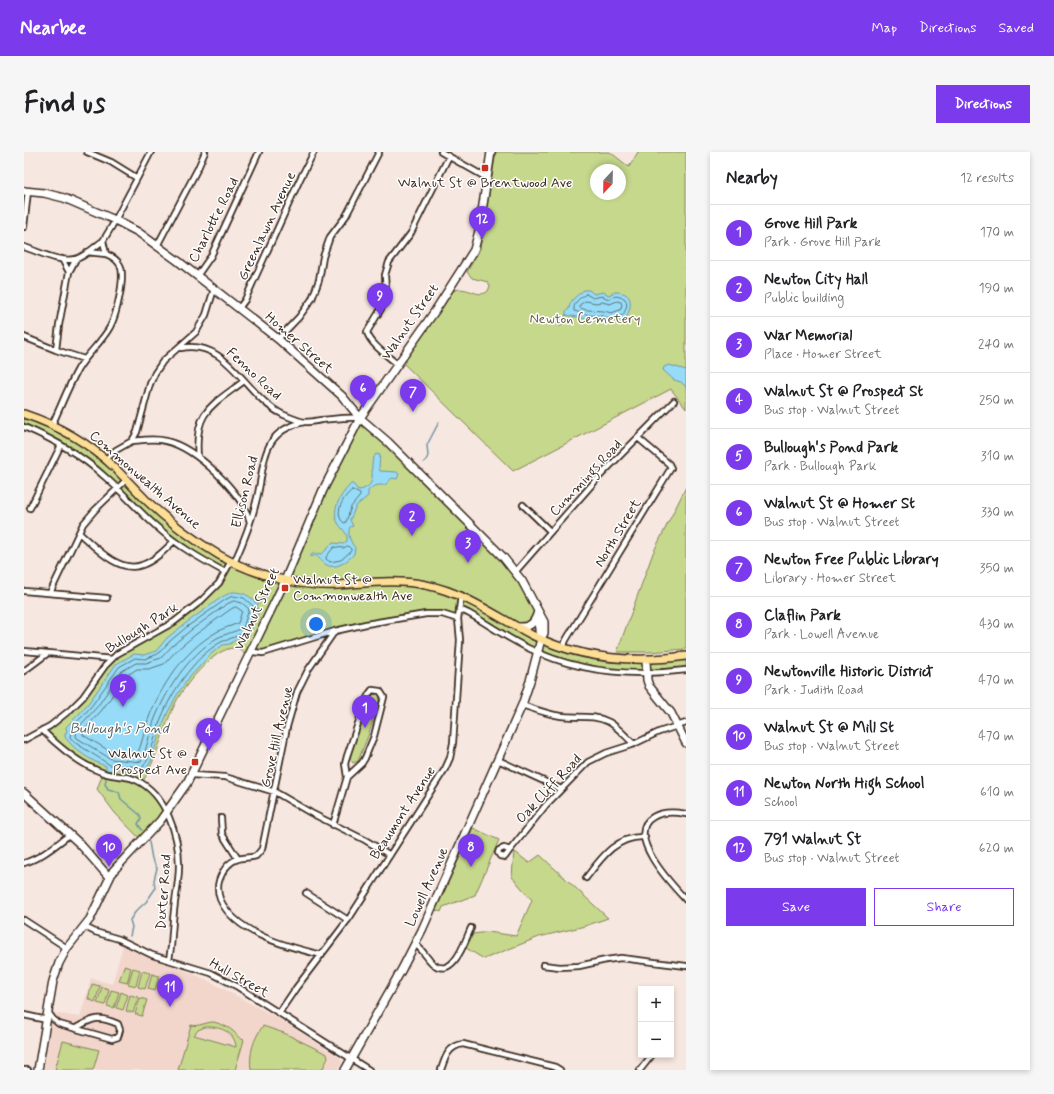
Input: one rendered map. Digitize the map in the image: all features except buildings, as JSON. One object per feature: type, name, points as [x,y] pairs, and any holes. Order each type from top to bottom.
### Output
[{"type":"main road","name":"Commonwealth Avenue","points":[[24,414],[52,425],[82,442],[105,460],[156,509],[181,530],[233,562],[285,580],[305,584],[324,585],[388,582],[412,583],[434,587],[480,604],[541,639],[579,653],[602,657],[646,659],[686,656]]},
{"type":"street","points":[[87,152],[111,162],[137,178]]},
{"type":"street","points":[[56,350],[69,272],[76,259],[103,241],[151,152]]},
{"type":"street","points":[[157,246],[205,152]]},
{"type":"street","name":"Charlotte Road","points":[[198,276],[211,256],[259,152]]},
{"type":"street","name":"Greenlawn Avenue","points":[[239,308],[245,300],[300,179],[314,152]]},
{"type":"street","points":[[278,339],[299,317],[312,299],[319,280],[323,257],[330,237],[346,216],[379,152]]},
{"type":"street","points":[[441,152],[488,178]]},
{"type":"street","name":"Walnut Street","points":[[38,1070],[54,975],[58,964],[67,948],[92,915],[109,877],[118,865],[167,813],[192,775],[252,652],[285,580],[323,490],[360,418],[454,282],[474,250],[479,231],[491,152]]},
{"type":"street","points":[[397,364],[372,342],[368,337],[367,332],[384,304],[386,292],[385,275],[389,262],[411,233],[448,156]]},
{"type":"street","points":[[24,227],[26,191]]},
{"type":"street","name":"Homer Street","points":[[26,191],[64,198],[115,220],[138,232],[198,276],[278,339],[342,396],[360,418],[388,442],[503,557],[516,572],[530,594],[539,614],[538,622],[541,639]]},
{"type":"street","points":[[103,241],[106,254]]},
{"type":"street","points":[[24,247],[62,259],[76,259]]},
{"type":"street","points":[[52,425],[68,389],[84,359],[110,328],[119,298],[122,280],[122,270],[120,265],[116,260],[106,254],[87,252]]},
{"type":"street","points":[[62,259],[69,272]]},
{"type":"street","points":[[132,441],[137,432],[150,384],[155,373],[163,362],[196,332],[206,315],[214,289]]},
{"type":"street","points":[[24,337],[84,359]]},
{"type":"street","name":"Fenno Road","points":[[179,348],[197,346],[210,350],[233,368],[260,399],[282,414],[306,422],[348,417],[360,418]]},
{"type":"street","points":[[198,457],[198,432],[204,415],[218,400],[244,381]]},
{"type":"street","name":"Cummings Road","points":[[516,572],[550,531],[596,480],[674,401]]},
{"type":"street","name":"Ellison Road","points":[[233,562],[250,524],[257,500],[263,460],[267,450],[278,434],[285,428],[294,424],[306,422]]},
{"type":"street","name":"Commonwealth Avenue","points":[[24,428],[39,433],[61,445],[88,463],[118,488],[148,519],[174,541],[202,560],[225,572]]},
{"type":"street","name":"North Street","points":[[563,648],[566,640],[671,468],[670,464],[638,438]]},
{"type":"street","points":[[105,460],[116,450],[132,441],[152,439],[164,440],[184,447],[198,457],[240,500],[245,508],[250,524]]},
{"type":"street","points":[[30,508],[61,445]]},
{"type":"street","points":[[50,593],[83,524],[90,515],[126,480]]},
{"type":"street","points":[[523,505],[550,531]]},
{"type":"street","points":[[79,533],[109,558],[123,565],[135,567],[150,561],[174,541]]},
{"type":"street","name":"Bullough Park","points":[[24,740],[59,719],[76,704],[112,659],[122,650],[152,635],[183,616],[213,590],[233,562]]},
{"type":"street","points":[[24,591],[107,598]]},
{"type":"street","name":"Beaumont Avenue","points":[[280,1014],[296,988],[348,920],[445,769],[450,758],[455,719],[460,640],[458,619],[461,596]]},
{"type":"street","points":[[459,610],[468,613],[515,641],[538,652],[570,664],[618,672],[686,670]]},
{"type":"street","points":[[252,652],[263,653],[366,624],[426,614],[442,614],[458,619]]},
{"type":"street","points":[[518,627],[527,627],[532,624],[539,614]]},
{"type":"street","name":"Grove Hill Avenue","points":[[238,859],[252,858],[258,855],[262,849],[275,792],[287,727],[297,692],[308,670],[335,632]]},
{"type":"street","name":"Lowell Avenue","points":[[345,1070],[415,944],[522,705],[541,639]]},
{"type":"street","points":[[24,651],[112,659]]},
{"type":"street","points":[[24,671],[48,653]]},
{"type":"street","points":[[646,659],[648,686],[667,708],[678,725],[686,744]]},
{"type":"street","points":[[333,824],[347,777],[345,764],[347,756],[366,700],[372,690],[380,691],[384,697],[383,704],[365,758],[362,763],[347,777]]},
{"type":"street","points":[[522,705],[561,716],[588,716],[602,719],[614,726],[634,744]]},
{"type":"street","name":"Oak Cliff Road","points":[[510,850],[561,789],[588,762],[606,753],[634,744],[686,723]]},
{"type":"street","name":"Dexter Road","points":[[42,730],[67,753],[90,767],[106,774],[131,778],[140,782],[154,793],[167,813],[175,835],[179,867],[169,960]]},
{"type":"street","points":[[498,760],[561,789]]},
{"type":"street","points":[[192,775],[225,777],[275,792],[390,855]]},
{"type":"street","points":[[24,793],[70,834],[109,877]]},
{"type":"street","points":[[686,814],[670,812],[654,816],[646,823],[645,827],[645,837],[649,851],[658,867],[686,900]]},
{"type":"street","points":[[221,818],[222,834],[238,859],[230,863],[224,870],[217,886],[218,894],[228,912],[246,928],[260,935],[299,949],[322,955]]},
{"type":"street","points":[[24,863],[46,852],[70,834]]},
{"type":"street","points":[[586,878],[606,853],[623,840],[635,836],[645,837]]},
{"type":"street","points":[[306,893],[348,920]]},
{"type":"street","points":[[24,920],[67,948]]},
{"type":"street","name":"Hull Street","points":[[85,926],[95,932],[119,939],[146,953],[198,968],[219,976],[369,1070]]},
{"type":"street","points":[[415,944],[432,962],[440,966],[446,966],[452,964],[456,960],[471,928]]},
{"type":"street","points":[[543,965],[560,967],[579,966],[621,958],[686,966]]},
{"type":"street","points":[[48,1012],[59,1024]]},
{"type":"street","points":[[24,1015],[47,1020]]},
{"type":"street","points":[[45,1030],[51,1025],[59,1024],[112,1039],[118,1037],[120,1030],[118,1024],[99,1018],[76,1028]]},
{"type":"street","points":[[441,1070],[444,1060],[450,1050],[454,1046],[463,1044],[555,1067],[560,1070]]},
{"type":"street","points":[[640,1070],[650,1058]]},
{"type":"shaded area","points":[[123,945],[151,959],[172,965],[207,980],[278,1018],[340,1058],[342,1062],[338,1070],[44,1070],[53,1013],[80,1017],[91,978],[112,984]]},
{"type":"green space","name":"Newton Cemetery","points":[[496,152],[610,152],[625,164],[590,164],[590,200],[626,200],[626,165],[629,167],[638,152],[686,152],[686,409],[671,389],[513,471],[403,363],[453,291],[463,289],[480,294],[488,291],[490,286],[488,282],[472,278],[467,272],[480,249]]},
{"type":"green space","points":[[24,414],[81,442],[145,499],[220,555],[285,580],[360,418],[522,581],[537,617],[519,628],[594,656],[686,656],[686,670],[599,670],[538,652],[460,610],[458,619],[434,614],[366,624],[263,653],[252,652],[249,658],[238,648],[226,650],[213,657],[195,675],[185,687],[174,706],[152,764],[142,783],[150,790],[167,813],[142,841],[115,813],[97,789],[103,773],[86,765],[42,730],[70,710],[114,657],[152,635],[201,601],[225,572],[174,541],[117,488],[75,453],[24,427]]},
{"type":"green space","points":[[686,487],[686,649],[650,652],[617,652],[653,553]]},
{"type":"green space","points":[[375,692],[378,693],[380,697],[368,736],[358,761],[353,763],[350,759],[363,713]]},
{"type":"green space","points":[[473,828],[499,840],[475,895],[443,907],[441,912],[436,910]]},
{"type":"green space","points":[[514,851],[529,863],[540,855],[608,918],[585,926],[539,937],[484,959],[466,948],[473,934],[488,932],[516,936],[532,900],[512,877]]},
{"type":"green space","points":[[124,966],[131,968],[127,983],[119,981]]},
{"type":"green space","points":[[133,968],[140,970],[136,986],[128,984]]},
{"type":"green space","points":[[142,971],[150,973],[145,989],[138,987]]},
{"type":"green space","points":[[152,974],[159,976],[155,991],[148,989]]},
{"type":"green space","points":[[92,984],[100,986],[95,1002],[88,999]]},
{"type":"green space","points":[[102,987],[109,989],[105,1005],[97,1003]]},
{"type":"green space","points":[[111,990],[119,992],[114,1008],[107,1006]]},
{"type":"green space","points":[[121,992],[128,995],[123,1010],[116,1008]]},
{"type":"green space","points":[[130,995],[138,997],[133,1013],[126,1011]]},
{"type":"green space","points":[[140,998],[147,1000],[142,1016],[135,1014]]},
{"type":"green space","points":[[211,1022],[227,1027],[239,1038],[244,1040],[235,1070],[178,1070],[191,1025]],"holes":[[[205,1027],[215,1027],[229,1033],[233,1037],[236,1047],[194,1035],[198,1030]]]},
{"type":"green space","points":[[263,1026],[284,1033],[327,1054],[328,1058],[322,1070],[251,1070],[252,1047]]},
{"type":"green space","points":[[63,1041],[99,1050],[93,1070],[55,1070]]},
{"type":"water","points":[[584,290],[589,290],[594,294],[603,292],[609,295],[615,292],[625,294],[630,300],[630,308],[626,318],[611,323],[603,320],[566,315],[566,311],[569,309],[572,300]]},
{"type":"water","points":[[669,365],[686,370],[686,387],[681,382],[674,380],[663,370],[664,367]]},
{"type":"water","points":[[376,454],[380,455],[380,471],[397,472],[399,474],[397,479],[392,478],[385,485],[373,486],[368,491],[368,496],[356,506],[350,520],[353,526],[350,527],[349,532],[350,540],[355,548],[354,554],[348,560],[337,566],[329,566],[325,564],[316,555],[311,557],[311,555],[315,553],[322,554],[333,543],[343,544],[347,541],[346,533],[336,518],[336,507],[344,492],[351,484],[360,490],[370,484],[372,480],[373,459]]},
{"type":"water","name":"Bullough's Pond","points":[[232,592],[246,594],[256,603],[265,596],[266,597],[257,605],[258,614],[249,635],[235,640],[230,644],[223,645],[212,653],[188,679],[168,712],[151,761],[146,770],[140,772],[113,768],[110,771],[106,770],[106,766],[83,754],[68,742],[65,737],[65,733],[67,732],[66,727],[90,701],[116,664],[134,654],[144,655],[156,651],[167,638],[186,623],[222,597]]},
{"type":"waterway","points":[[560,326],[566,315]]},
{"type":"waterway","points":[[424,462],[428,456],[427,445],[439,422]]},
{"type":"waterway","points":[[106,779],[105,784],[108,789],[119,792],[121,799],[140,815],[141,819],[138,824],[142,830]]},
{"type":"waterway","points":[[130,936],[132,927],[130,920],[155,889],[154,880],[157,868],[152,859],[149,842]]},
{"type":"place","name":"Walnut St @ Brentwood Ave","points":[[485,168]]},
{"type":"place","name":"791 Walnut St","points":[[482,239]]},
{"type":"place","name":"Newtonville Historic District","points":[[380,316]]},
{"type":"place","name":"Walnut St @ Homer St","points":[[363,408]]},
{"type":"place","name":"Newton Free Public Library","points":[[413,412]]},
{"type":"place","name":"Newton City Hall","points":[[412,536]]},
{"type":"place","name":"War Memorial","points":[[468,563]]},
{"type":"place","name":"Walnut St @ Commonwealth Ave","points":[[285,588]]},
{"type":"place","name":"Bullough's Pond Park","points":[[123,707]]},
{"type":"place","name":"Grove Hill Park","points":[[365,728]]},
{"type":"place","name":"Walnut St @ Prospect St","points":[[209,751]]},
{"type":"place","name":"Walnut St @ Prospect Ave","points":[[195,762]]},
{"type":"place","name":"Walnut St @ Mill St","points":[[109,867]]},
{"type":"place","name":"Claflin Park","points":[[471,867]]},
{"type":"place","name":"Newton North High School","points":[[170,1007]]}]
